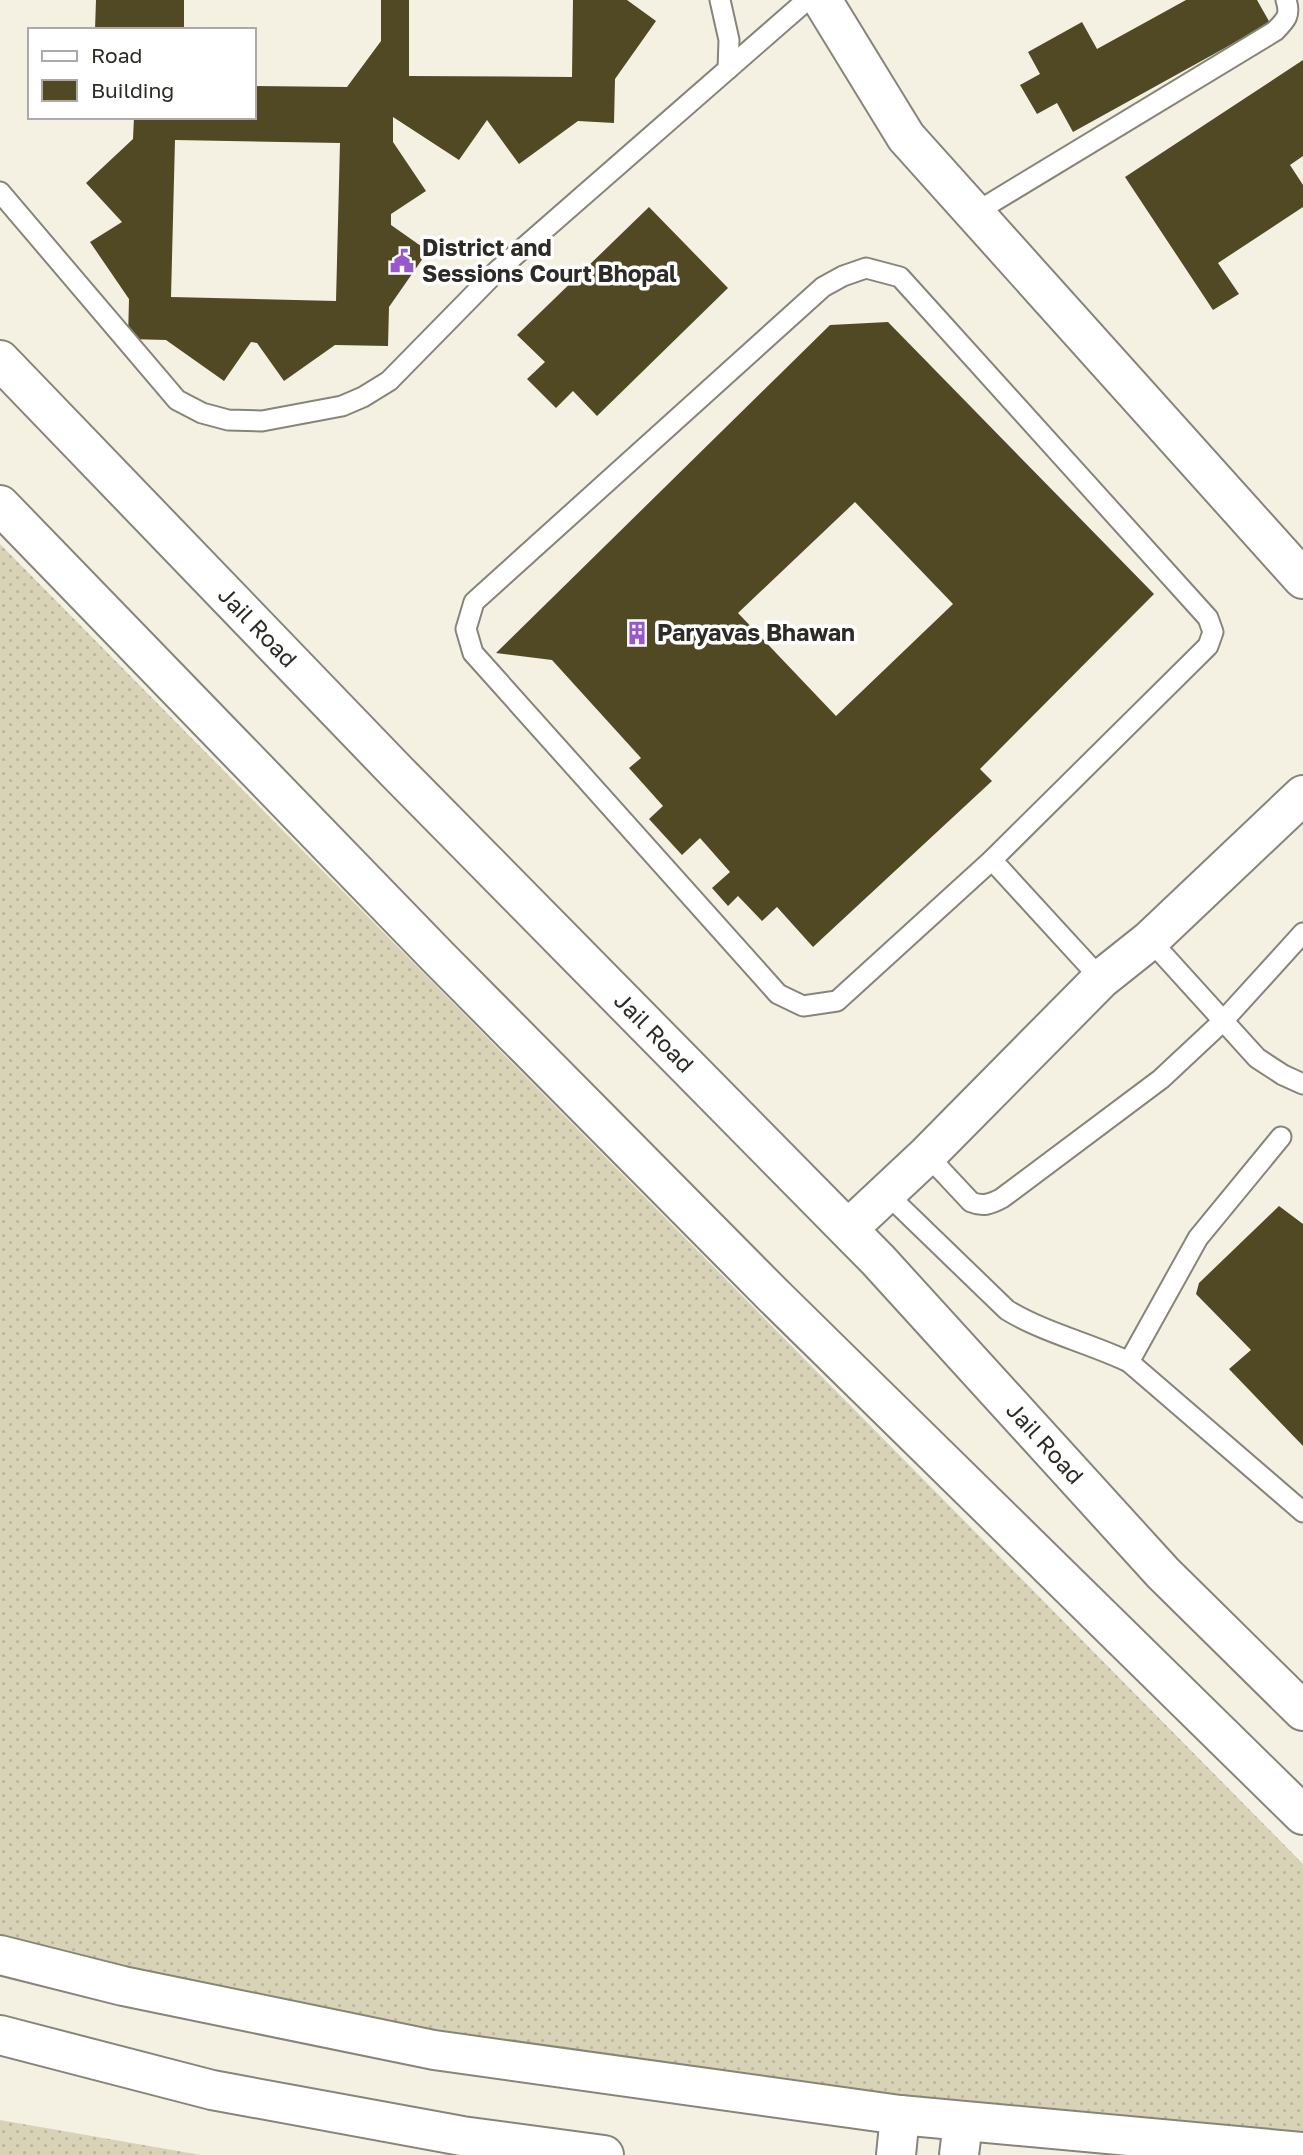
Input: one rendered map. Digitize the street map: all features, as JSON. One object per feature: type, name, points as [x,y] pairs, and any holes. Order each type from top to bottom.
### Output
[{"type":"main road","points":[[822,0],[906,137],[1303,579]]},
{"type":"main road","name":"Jail Road","points":[[0,359],[396,770],[848,1229],[1163,1573],[1303,1711]]},
{"type":"main road","points":[[0,505],[438,957],[679,1200],[1303,1815]]},
{"type":"main road","points":[[848,1229],[927,1155],[1101,979],[1150,940],[1303,795]]},
{"type":"main road","points":[[0,1955],[123,1986],[434,2050],[900,2115],[961,2138],[1303,2152]]},
{"type":"main road","points":[[0,2035],[212,2090],[462,2136],[604,2155]]},
{"type":"main road","points":[[896,2155],[900,2115]]},
{"type":"lane","points":[[720,0],[729,40],[728,69]]},
{"type":"lane","points":[[0,192],[177,400],[202,413],[228,420],[262,421],[342,406],[389,381],[498,271],[807,0]]},
{"type":"lane","points":[[974,214],[1275,31],[1286,20],[1289,10],[1286,0]]},
{"type":"lane","points":[[866,268],[900,277],[1208,618],[1213,632],[1208,646],[992,860],[837,1001],[803,1006],[778,994],[473,653],[466,629],[474,602],[822,286],[866,268]]},
{"type":"lane","points":[[992,860],[1101,979]]},
{"type":"lane","points":[[927,1155],[971,1202],[990,1205],[1151,1088],[1223,1021],[1303,933]]},
{"type":"lane","points":[[1150,940],[1257,1058],[1303,1084]]},
{"type":"lane","points":[[1129,1362],[1198,1238],[1281,1138]]},
{"type":"lane","points":[[887,1194],[1007,1310],[1031,1325],[1101,1349],[1129,1362],[1303,1512]]},
{"type":"shaded area","points":[[0,544],[1303,1864],[1303,2144],[803,2103],[0,1946]]},
{"type":"shaded area","points":[[0,2120],[201,2155],[0,2155]]},
{"type":"building","points":[[96,0],[184,0],[184,28],[95,28]]},
{"type":"building","points":[[381,0],[409,0],[409,76],[572,77],[573,0],[627,0],[656,21],[615,79],[614,123],[578,121],[519,164],[487,120],[459,160],[393,117],[393,142],[426,191],[391,214],[391,225],[428,251],[389,307],[388,346],[335,345],[284,381],[257,343],[251,342],[224,381],[166,340],[128,339],[129,299],[90,242],[122,222],[86,183],[133,139],[134,119],[256,119],[256,86],[347,87],[381,41]],"holes":[[[175,140],[340,143],[336,301],[171,297]]]},
{"type":"building","points":[[1186,0],[1257,0],[1270,23],[1073,132],[1057,103],[1037,114],[1020,85],[1040,74],[1028,52],[1082,22],[1097,49]]},
{"type":"building","points":[[1303,60],[1303,156],[1290,165],[1303,185],[1303,207],[1218,263],[1239,294],[1213,310],[1125,177]]},
{"type":"building","points":[[649,207],[728,288],[597,416],[573,391],[556,408],[527,379],[545,362],[517,335]]},
{"type":"building","name":"Paryavas Bhawan","points":[[888,322],[1154,594],[980,769],[992,781],[813,947],[777,907],[762,921],[738,896],[728,906],[712,888],[730,872],[700,838],[682,855],[649,819],[663,806],[629,768],[641,758],[552,660],[496,653],[830,325]],"holes":[[[855,502],[953,604],[836,716],[738,613]]]},
{"type":"building","points":[[1279,1206],[1303,1224],[1303,1446],[1229,1369],[1251,1350],[1196,1294],[1199,1283]]},
{"type":"place","name":"District and Sessions Court Bhopal","points":[[402,261]]},
{"type":"place","name":"Paryavas Bhawan","points":[[637,633]]}]
